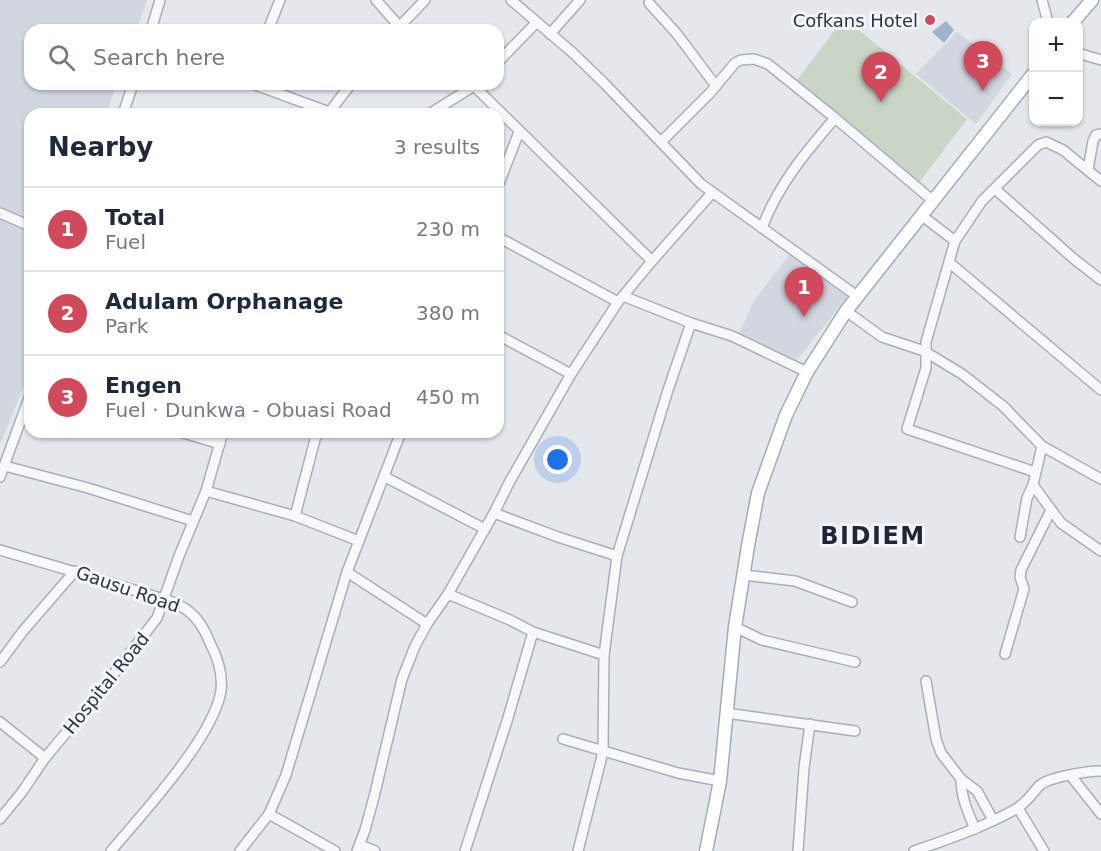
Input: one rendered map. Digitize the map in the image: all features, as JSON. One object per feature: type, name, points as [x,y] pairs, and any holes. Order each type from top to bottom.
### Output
[{"type":"main road","points":[[1076,18],[1092,0]]},
{"type":"main road","points":[[706,851],[720,782],[735,627],[758,493],[786,415],[807,372],[846,311],[1029,79]]},
{"type":"street","points":[[153,24],[160,0]]},
{"type":"street","points":[[270,24],[280,0]]},
{"type":"street","points":[[376,0],[395,24]]},
{"type":"street","points":[[402,24],[425,0]]},
{"type":"street","points":[[511,0],[604,83],[712,193],[857,296]]},
{"type":"street","points":[[550,34],[580,0]]},
{"type":"street","points":[[1042,0],[1047,18]]},
{"type":"street","points":[[649,3],[677,34],[716,86]]},
{"type":"street","points":[[504,56],[536,23]]},
{"type":"street","points":[[1083,55],[1101,60]]},
{"type":"street","points":[[660,142],[716,86],[735,63],[754,59],[768,64],[782,74],[932,200]]},
{"type":"street","points":[[125,108],[131,90]]},
{"type":"street","points":[[269,90],[316,108]]},
{"type":"street","points":[[333,108],[346,90]]},
{"type":"street","points":[[439,108],[468,90]]},
{"type":"street","points":[[481,90],[497,108]]},
{"type":"street","points":[[504,116],[652,261]]},
{"type":"street","points":[[762,228],[772,203],[787,177],[835,118]]},
{"type":"street","points":[[504,171],[519,132]]},
{"type":"street","points":[[1088,170],[1093,141],[1096,135],[1101,134]]},
{"type":"street","points":[[1035,472],[907,429],[926,368],[924,351],[955,241],[982,201],[1042,142],[1057,146],[1101,181]]},
{"type":"street","points":[[995,189],[1101,280]]},
{"type":"street","points":[[375,851],[359,848],[374,797],[405,668],[427,624],[448,594],[571,374],[621,299],[712,193]]},
{"type":"street","points":[[0,213],[24,223]]},
{"type":"street","points":[[921,215],[955,241]]},
{"type":"street","points":[[504,240],[621,299],[732,336],[807,372]]},
{"type":"street","points":[[950,263],[1101,390]]},
{"type":"street","points":[[846,311],[882,337],[924,351],[962,374],[1003,406],[1042,446],[1101,479]]},
{"type":"street","points":[[578,851],[603,752],[604,655],[617,556],[691,323]]},
{"type":"street","points":[[504,337],[571,374]]},
{"type":"street","points":[[0,477],[24,411]]},
{"type":"street","points":[[200,438],[220,444]]},
{"type":"street","name":"Hospital Road","points":[[0,819],[45,758],[154,621],[206,491],[222,438]]},
{"type":"street","points":[[295,516],[315,438]]},
{"type":"street","points":[[240,851],[269,814],[286,775],[347,572],[399,438]]},
{"type":"street","points":[[1020,537],[1042,446]]},
{"type":"street","points":[[5,466],[88,488],[193,521]]},
{"type":"street","points":[[385,477],[485,529]]},
{"type":"street","points":[[1033,485],[1061,522],[1101,551]]},
{"type":"street","points":[[206,491],[295,516],[359,541]]},
{"type":"street","points":[[1005,654],[1024,589],[1020,576],[1021,570],[1051,510]]},
{"type":"street","points":[[494,513],[617,556]]},
{"type":"street","name":"Gausu Road","points":[[0,550],[75,571],[186,609],[203,628],[216,653],[222,672],[221,690],[216,709],[202,736],[111,851]]},
{"type":"street","points":[[0,662],[23,631],[75,571]]},
{"type":"street","points":[[347,572],[427,624]]},
{"type":"street","points":[[744,575],[770,576],[795,581],[852,602]]},
{"type":"street","points":[[448,594],[510,620],[533,633],[604,655]]},
{"type":"street","points":[[735,627],[762,640],[855,662]]},
{"type":"street","points":[[465,851],[533,633]]},
{"type":"street","points":[[926,681],[936,739],[941,753],[962,779],[977,791],[993,820]]},
{"type":"street","points":[[726,713],[855,731]]},
{"type":"street","points":[[0,722],[45,758]]},
{"type":"street","points":[[798,851],[804,768],[810,724]]},
{"type":"street","points":[[563,739],[678,773],[720,782]]},
{"type":"street","points":[[914,851],[975,829],[1018,808],[1044,782],[1086,771],[1101,771]]},
{"type":"street","points":[[1071,776],[1101,814]]},
{"type":"street","points":[[962,779],[963,801],[975,829]]},
{"type":"street","points":[[1018,808],[1044,851]]},
{"type":"street","points":[[269,814],[335,851]]},
{"type":"shaded area","points":[[0,0],[147,0],[138,24],[24,24],[24,90],[115,90],[108,108],[24,108],[24,386],[0,445]]},
{"type":"shaded area","points":[[957,32],[1012,74],[976,124],[916,74]]},
{"type":"shaded area","points":[[790,254],[848,296],[797,360],[739,334],[753,302]]},
{"type":"green space","points":[[844,18],[967,119],[918,184],[794,84]]},
{"type":"water","points":[[946,21],[954,30],[944,43],[932,32]]},
{"type":"place","name":"Cofkans Hotel","points":[[930,20]]},
{"type":"place","name":"Engen","points":[[983,91]]},
{"type":"place","name":"Adulam Orphanage","points":[[881,102]]},
{"type":"place","name":"Total","points":[[804,317]]},
{"type":"district","name":"BIDIEM","points":[[873,536]]}]
